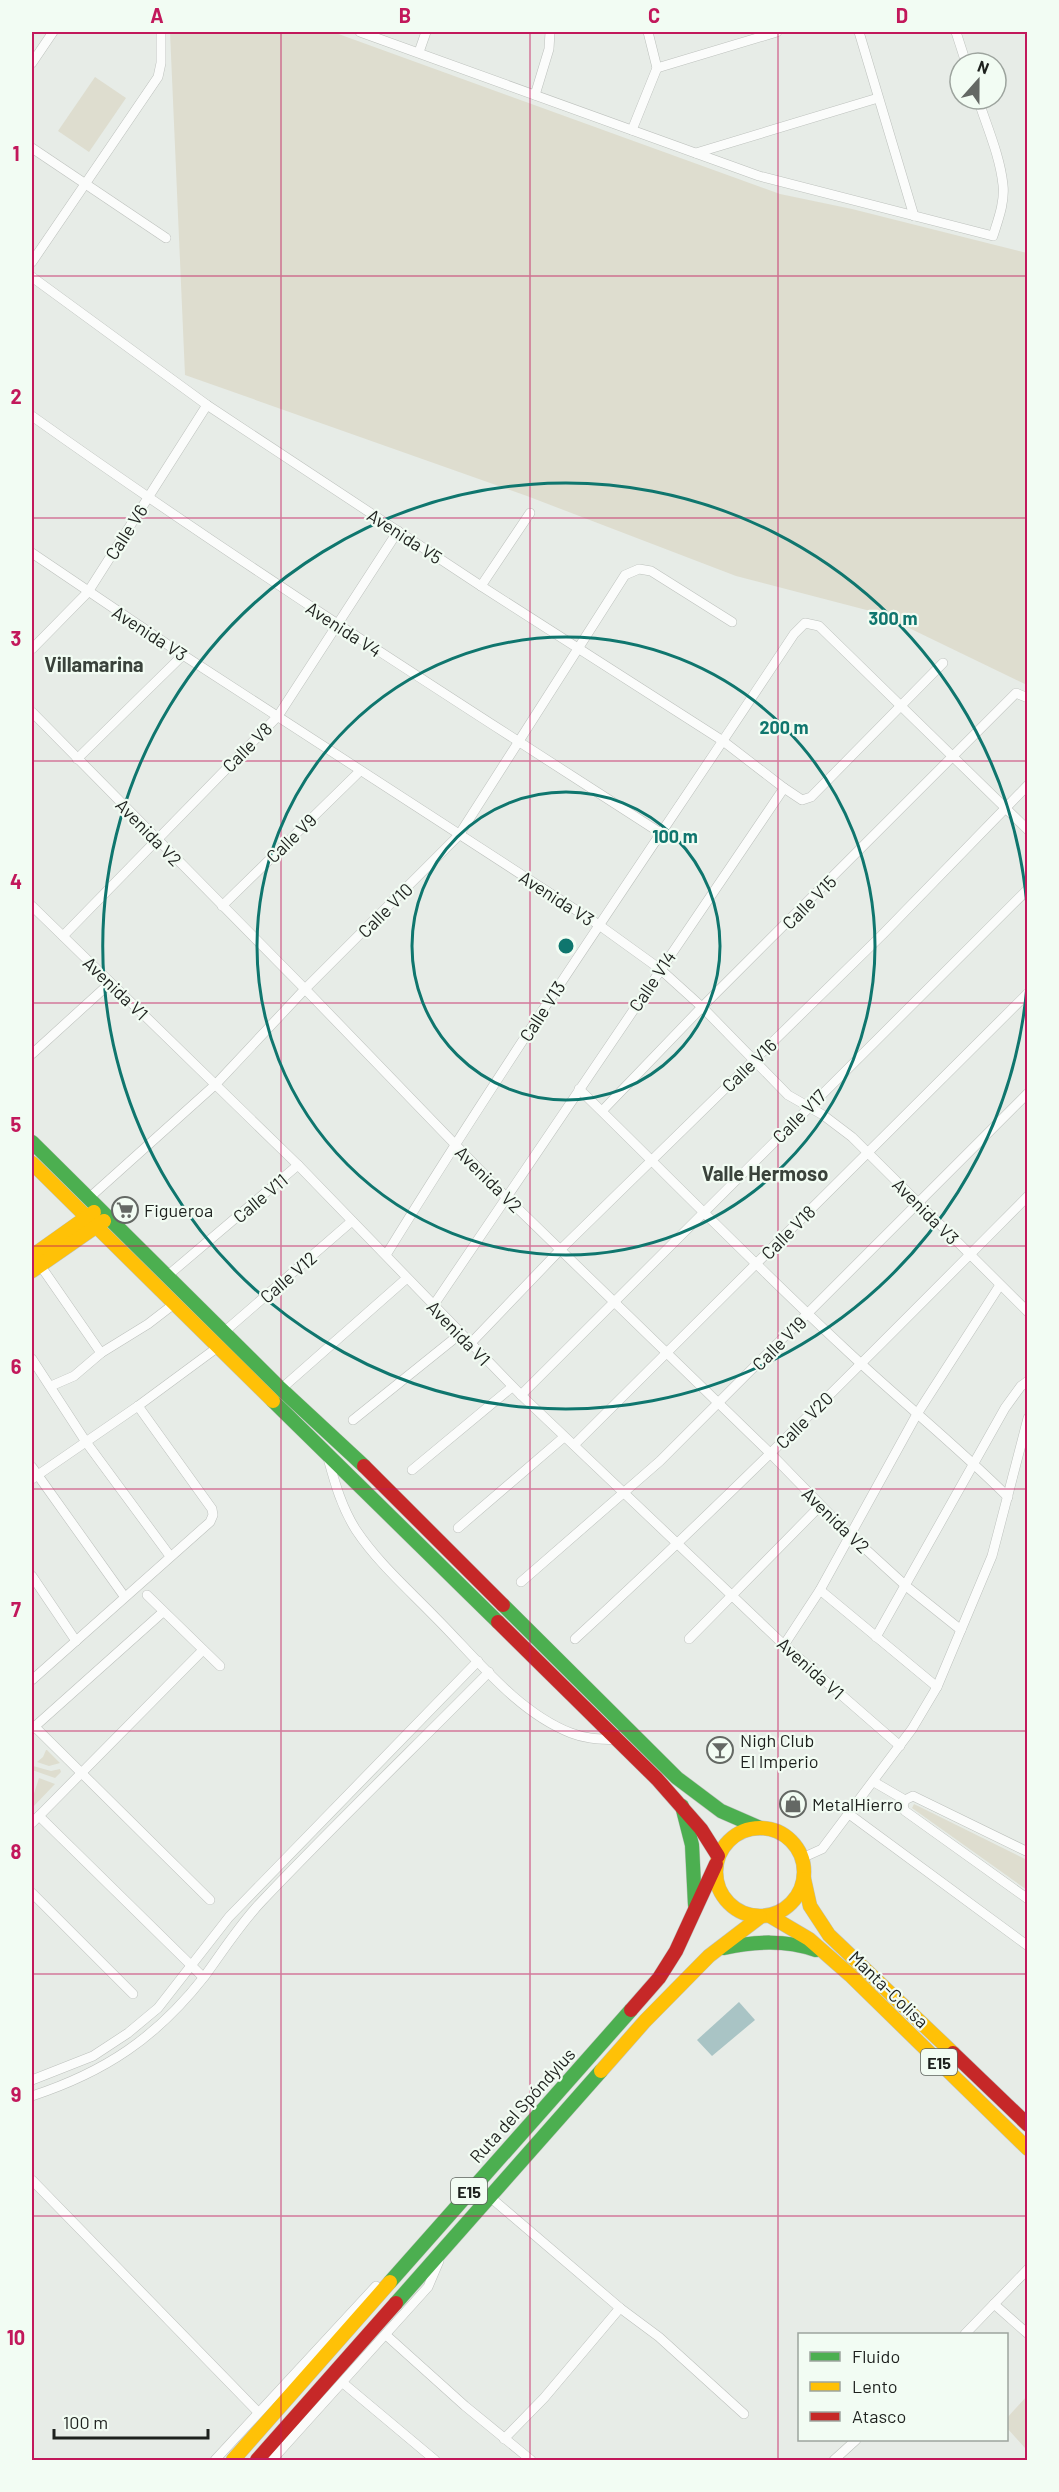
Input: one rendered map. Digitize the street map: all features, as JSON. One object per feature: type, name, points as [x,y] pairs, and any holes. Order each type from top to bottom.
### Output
[{"type":"main road","points":[[32,1142],[174,1304],[682,1806],[701,1829],[717,1860]]},
{"type":"main road","points":[[32,1163],[166,1276],[281,1389],[337,1438],[680,1781],[725,1814],[760,1828],[781,1833],[797,1848],[802,1858]]},
{"type":"main road","points":[[34,1264],[95,1214]]},
{"type":"main road","points":[[682,1806],[695,1864],[695,1915]]},
{"type":"main road","name":"E15","points":[[760,1828],[746,1830],[734,1836],[724,1845],[717,1860],[715,1877],[718,1889],[725,1901],[735,1910],[747,1915],[765,1916],[782,1911],[800,1892],[804,1879],[802,1858]]},
{"type":"main road","name":"Ruta del Spóndylus","points":[[233,2460],[659,1978],[675,1956],[695,1915],[717,1860]]},
{"type":"main road","name":"Manta-Colisa","points":[[804,1879],[809,1906],[817,1921],[836,1942],[1028,2125]]},
{"type":"main road","name":"Ruta del Spóndylus","points":[[257,2460],[645,2021],[692,1972],[717,1950],[765,1916]]},
{"type":"main road","name":"Manta-Colisa","points":[[765,1916],[795,1929],[826,1953],[1028,2149]]},
{"type":"main road","points":[[717,1950],[768,1941],[795,1943],[826,1953]]},
{"type":"main road","points":[[554,2097],[568,2108]]},
{"type":"main road","points":[[432,2233],[447,2245]]},
{"type":"street","points":[[32,63],[53,32]]},
{"type":"street","points":[[32,262],[158,77],[161,63],[161,32]]},
{"type":"street","points":[[360,32],[759,176],[993,236],[1002,205],[1003,186],[999,164],[982,111]]},
{"type":"street","points":[[419,52],[426,32]]},
{"type":"street","points":[[535,95],[549,49],[550,32]]},
{"type":"street","points":[[632,130],[657,68],[648,32]]},
{"type":"street","points":[[657,68],[777,32]]},
{"type":"street","points":[[859,32],[914,216]]},
{"type":"street","points":[[956,32],[962,51]]},
{"type":"street","points":[[696,153],[878,98]]},
{"type":"street","points":[[32,148],[166,238]]},
{"type":"street","name":"Avenida V5","points":[[32,277],[207,405],[481,586],[723,741],[784,788]]},
{"type":"street","name":"Calle V6","points":[[32,649],[88,592],[207,405]]},
{"type":"street","name":"Avenida V4","points":[[32,416],[148,498],[336,624],[662,834]]},
{"type":"street","points":[[481,586],[530,513]]},
{"type":"street","name":"Calle V8","points":[[63,936],[278,716],[398,531]]},
{"type":"street","name":"Avenida V3","points":[[32,553],[183,655],[599,925],[660,969],[702,1007],[788,1095],[837,1125],[867,1152],[1000,1285],[1025,1306]]},
{"type":"street","name":"Calle V10","points":[[95,1214],[305,989],[459,835],[625,575],[639,569],[651,571],[732,622]]},
{"type":"street","name":"Calle V13","points":[[386,1255],[454,1144],[794,634],[805,623],[819,626],[900,706]]},
{"type":"street","points":[[78,759],[183,655]]},
{"type":"street","points":[[784,788],[802,800],[811,797],[943,663]]},
{"type":"street","name":"Calle V15","points":[[602,1112],[702,1007],[1016,693],[1028,698]]},
{"type":"street","points":[[900,706],[1028,830]]},
{"type":"street","name":"Avenida V2","points":[[32,712],[507,1198],[771,1454],[849,1534],[906,1586],[961,1630]]},
{"type":"street","name":"Calle V9","points":[[222,906],[360,771]]},
{"type":"street","name":"Calle V16","points":[[470,1344],[560,1250],[882,935],[1028,785]]},
{"type":"street","name":"Calle V14","points":[[433,1306],[784,788]]},
{"type":"street","name":"Calle V17","points":[[521,1395],[1028,889]]},
{"type":"street","name":"Avenida V1","points":[[32,906],[298,1165],[512,1387],[784,1645],[900,1746]]},
{"type":"street","points":[[32,1054],[110,983]]},
{"type":"street","name":"Calle V18","points":[[574,1445],[867,1152],[1025,1000]]},
{"type":"street","points":[[579,1089],[860,1364],[974,1462],[1008,1497]]},
{"type":"street","name":"Calle V19","points":[[521,1582],[660,1461],[1028,1094]]},
{"type":"street","name":"Calle V11","points":[[166,1276],[298,1165]]},
{"type":"street","name":"Calle V20","points":[[575,1639],[771,1454],[1028,1196]]},
{"type":"street","name":"Calle V12","points":[[224,1332],[352,1221]]},
{"type":"street","points":[[34,1264],[101,1353]]},
{"type":"street","points":[[281,1389],[407,1278]]},
{"type":"street","points":[[784,1645],[820,1590],[917,1414],[1000,1285]]},
{"type":"street","points":[[51,1386],[74,1376],[101,1353],[148,1324],[174,1304]]},
{"type":"street","points":[[353,1420],[460,1334]]},
{"type":"street","points":[[124,1596],[33,1474],[86,1442],[219,1347]]},
{"type":"street","points":[[32,1359],[86,1442],[170,1556]]},
{"type":"street","points":[[876,1637],[1005,1408],[1021,1386],[1028,1381]]},
{"type":"street","points":[[412,1470],[512,1387]]},
{"type":"street","points":[[32,1680],[210,1522],[213,1515],[212,1509],[138,1406]]},
{"type":"street","points":[[802,1858],[822,1849],[900,1746],[921,1716],[937,1687],[992,1556],[1028,1418]]},
{"type":"street","points":[[458,1528],[564,1437]]},
{"type":"street","points":[[327,1453],[338,1496],[356,1530],[378,1558],[489,1672],[531,1710],[557,1726],[572,1733],[596,1739],[616,1740]]},
{"type":"street","points":[[689,1639],[820,1506]]},
{"type":"street","points":[[32,1576],[76,1641]]},
{"type":"street","points":[[820,1590],[937,1687]]},
{"type":"street","points":[[147,1595],[220,1666]]},
{"type":"street","points":[[163,1612],[33,1728],[210,1900]]},
{"type":"street","points":[[32,1823],[203,1650]]},
{"type":"street","points":[[32,2080],[78,2063],[118,2041],[158,2008],[229,1917],[478,1660]]},
{"type":"street","points":[[32,2096],[83,2077],[129,2051],[156,2028],[203,1977],[260,1903],[489,1672]]},
{"type":"street","points":[[874,1782],[905,1800]]},
{"type":"street","points":[[1028,1852],[913,1796],[905,1800],[903,1806],[905,1811],[1028,1899]]},
{"type":"street","points":[[849,1814],[1028,1946]]},
{"type":"street","points":[[39,1816],[203,1977]]},
{"type":"street","points":[[32,1893],[133,1994]]},
{"type":"street","points":[[32,2180],[258,2412]]},
{"type":"street","points":[[490,2197],[620,2308],[659,2337],[744,2414]]},
{"type":"street","points":[[215,2460],[374,2289],[432,2233]]},
{"type":"street","points":[[272,2460],[428,2287],[447,2245]]},
{"type":"street","points":[[966,2333],[1028,2269]]},
{"type":"street","points":[[994,2304],[1028,2334]]},
{"type":"street","points":[[504,2439],[544,2398],[620,2308]]},
{"type":"street","points":[[386,2335],[531,2460]]},
{"type":"street","points":[[343,2383],[435,2460]]},
{"type":"street","points":[[834,2460],[854,2441]]},
{"type":"shaded area","points":[[170,32],[333,32],[780,194],[852,209],[1027,253],[1027,685],[878,613],[736,576],[527,496],[185,375]]},
{"type":"shaded area","points":[[95,77],[126,98],[89,152],[58,131]]},
{"type":"shaded area","points":[[46,1750],[60,1763],[49,1766],[37,1762]]},
{"type":"shaded area","points":[[33,1766],[51,1771],[60,1769],[61,1772],[55,1778],[32,1770]]},
{"type":"shaded area","points":[[39,1778],[55,1784],[32,1808],[32,1800]]},
{"type":"shaded area","points":[[914,1804],[1027,1860],[1027,1890],[912,1808]]},
{"type":"shaded area","points":[[1027,2396],[1028,2445],[1025,2448],[1008,2429],[1008,2417]]},
{"type":"water","points":[[739,2002],[755,2020],[712,2056],[697,2040]]},
{"type":"traffic: fast","points":[[32,1142],[281,1389],[364,1466]]},
{"type":"traffic: fast","points":[[273,1401],[498,1622]]},
{"type":"traffic: fast","points":[[503,1605],[677,1778],[721,1811],[760,1828]]},
{"type":"traffic: fast","points":[[682,1806],[692,1845],[695,1905]]},
{"type":"traffic: fast","points":[[724,1948],[770,1943],[793,1944],[816,1950]]},
{"type":"traffic: fast","points":[[390,2282],[631,2010]]},
{"type":"traffic: fast","points":[[396,2303],[601,2071]]},
{"type":"traffic: slow","points":[[32,1163],[273,1401]]},
{"type":"traffic: slow","points":[[32,1256],[94,1212]]},
{"type":"traffic: slow","points":[[32,1271],[104,1221]]},
{"type":"traffic: slow","points":[[760,1828],[785,1835],[797,1847],[804,1872],[797,1897],[785,1909],[760,1916],[735,1909],[723,1897],[716,1872],[723,1847],[735,1835],[760,1828]]},
{"type":"traffic: slow","points":[[804,1879],[810,1906],[829,1935],[953,2053]]},
{"type":"traffic: slow","points":[[770,1916],[809,1939],[850,1975],[1028,2149]]},
{"type":"traffic: slow","points":[[601,2071],[645,2021],[709,1956],[760,1917]]},
{"type":"traffic: slow","points":[[233,2460],[390,2282]]},
{"type":"traffic: jam","points":[[364,1466],[503,1605]]},
{"type":"traffic: jam","points":[[498,1622],[657,1779],[701,1829],[718,1856]]},
{"type":"traffic: jam","points":[[631,2010],[659,1978],[676,1951],[716,1864]]},
{"type":"traffic: jam","points":[[953,2053],[1028,2125]]},
{"type":"traffic: jam","points":[[257,2460],[396,2303]]},
{"type":"place","name":"Figueroa","points":[[125,1210]]},
{"type":"place","name":"Nigh Club El Imperio","points":[[720,1750]]},
{"type":"place","name":"MetalHierro","points":[[793,1804]]},
{"type":"district","name":"Villamarina","points":[[94,664]]},
{"type":"district","name":"Valle Hermoso","points":[[765,1173]]}]
